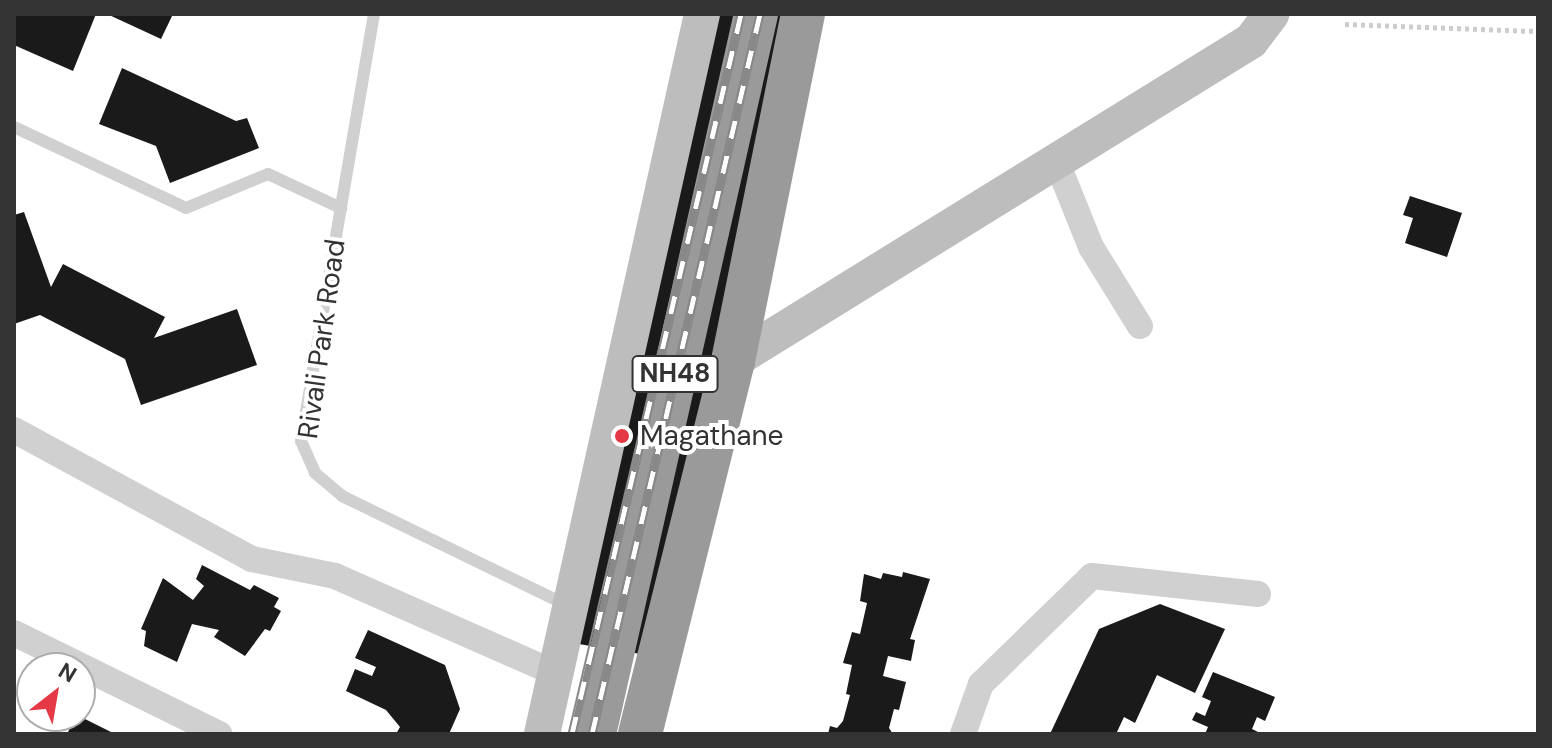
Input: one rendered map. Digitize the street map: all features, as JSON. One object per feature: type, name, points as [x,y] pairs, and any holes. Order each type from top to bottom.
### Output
[{"type":"highway","name":"NH48","points":[[594,734],[756,14]]},
{"type":"highway","name":"NH48","points":[[640,734],[733,361],[803,14]]},
{"type":"street","points":[[542,734],[702,14]]},
{"type":"street","points":[[733,361],[1251,41],[1271,14]]},
{"type":"street","points":[[1056,160],[1091,247],[1140,326]]},
{"type":"street","points":[[14,430],[252,559],[335,576],[555,673]]},
{"type":"street","points":[[963,734],[981,684],[1092,576],[1258,594]]},
{"type":"street","points":[[14,633],[219,734]]},
{"type":"lane","name":"Rivali Park Road","points":[[374,14],[301,441],[315,473],[342,496],[569,607]]},
{"type":"lane","points":[[14,127],[186,208],[268,174],[341,208]]},
{"type":"path","points":[[1345,24],[1538,31]]},
{"type":"building","points":[[14,14],[96,14],[73,71],[14,45]]},
{"type":"building","points":[[107,14],[173,14],[161,39]]},
{"type":"building","points":[[707,14],[795,14],[653,656],[566,642]]},
{"type":"building","points":[[122,68],[236,121],[247,118],[259,148],[170,183],[156,146],[99,124]]},
{"type":"building","points":[[1410,196],[1462,213],[1447,257],[1405,243],[1413,218],[1403,215]]},
{"type":"building","points":[[24,212],[51,287],[63,264],[165,317],[154,338],[237,309],[257,365],[141,405],[125,359],[40,315],[14,324],[14,215]]},
{"type":"building","points":[[202,565],[250,590],[254,585],[279,598],[274,607],[281,611],[270,631],[265,629],[245,656],[214,637],[219,630],[192,624],[177,662],[144,646],[146,631],[141,629],[163,578],[193,600],[204,586],[196,579]]},
{"type":"building","points":[[903,572],[930,579],[910,639],[915,640],[911,661],[888,656],[883,676],[906,682],[899,710],[894,709],[889,728],[893,734],[828,734],[830,726],[837,728],[843,721],[850,695],[846,694],[852,665],[843,663],[852,632],[860,634],[867,603],[860,601],[864,574],[881,579],[883,573],[902,577]]},
{"type":"building","points":[[1160,604],[1225,629],[1195,693],[1157,675],[1135,723],[1124,717],[1116,734],[1050,734],[1099,629]]},
{"type":"building","points":[[368,630],[445,665],[460,709],[449,734],[396,734],[400,727],[386,710],[346,691],[355,669],[372,676],[376,667],[355,658]]},
{"type":"building","points":[[1213,672],[1275,697],[1265,721],[1257,717],[1252,729],[1262,734],[1205,734],[1208,727],[1192,720],[1196,712],[1205,716],[1211,701],[1202,697]]},
{"type":"building","points":[[96,724],[115,734],[67,734],[96,732]]},
{"type":"railway","points":[[572,734],[741,14]]},
{"type":"railway","points":[[592,734],[760,14]]},
{"type":"place","name":"Magathane","points":[[622,436]]}]
